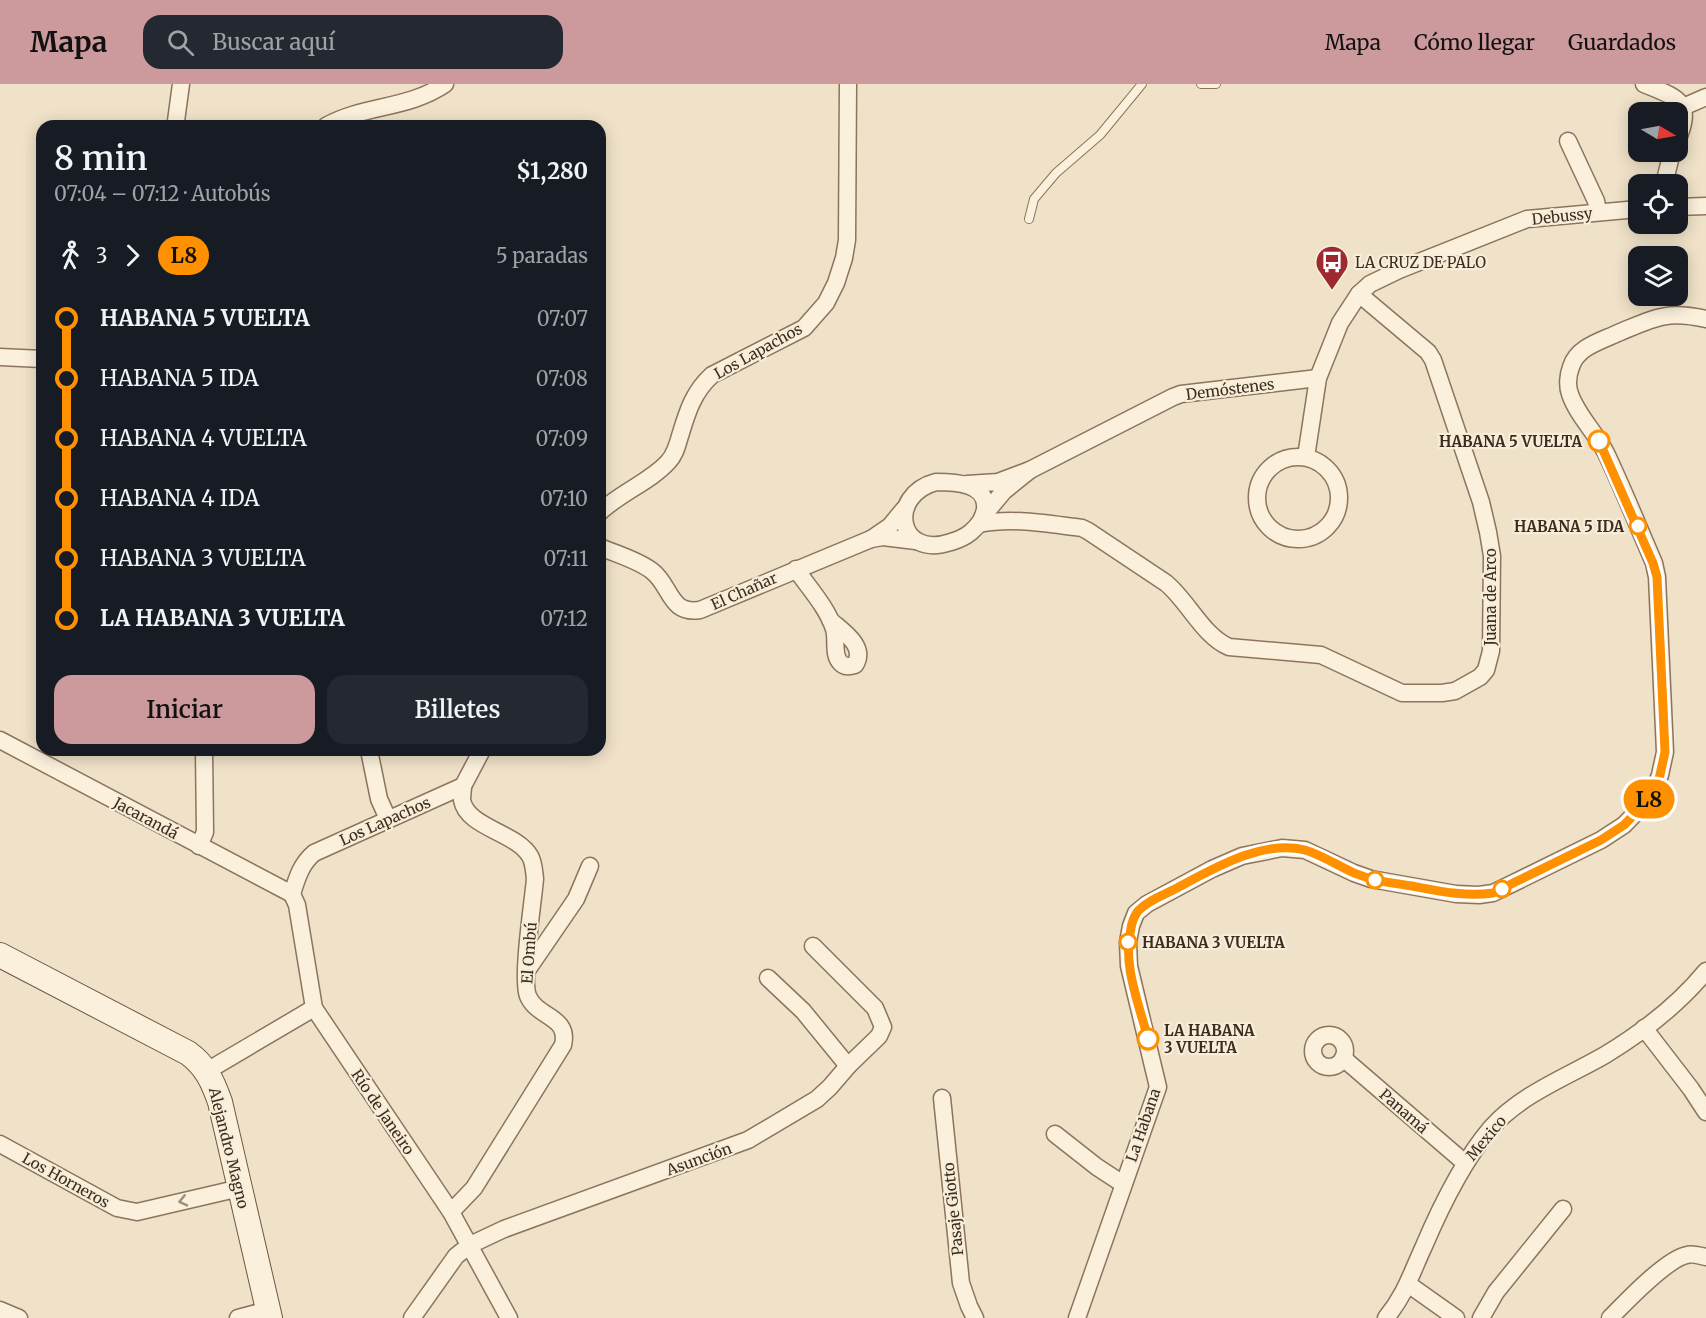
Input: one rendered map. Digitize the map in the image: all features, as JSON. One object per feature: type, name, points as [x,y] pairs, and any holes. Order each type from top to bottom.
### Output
[{"type":"main road","name":"Alejandro Magno","points":[[1,957],[188,1053],[207,1071],[220,1102],[269,1314]]},
{"type":"street","points":[[176,120],[181,84]]},
{"type":"street","points":[[340,120],[357,113],[405,103],[427,95],[445,84]]},
{"type":"street","name":"Los Lapachos","points":[[606,506],[668,462],[675,452],[695,393],[702,384],[712,375],[804,327],[826,303],[836,283],[847,240],[848,84]]},
{"type":"street","points":[[1644,84],[1670,94],[1678,102]]},
{"type":"street","points":[[1688,105],[1706,97]]},
{"type":"street","points":[[1568,141],[1598,212]]},
{"type":"street","points":[[1688,207],[1706,206]]},
{"type":"street","name":"Debussy","points":[[1359,294],[1370,284],[1399,270],[1516,222],[1538,217],[1628,210]]},
{"type":"street","points":[[1306,458],[1318,378],[1340,323],[1359,294]]},
{"type":"street","name":"Juana de Arco","points":[[981,520],[1023,521],[1082,528],[1088,531],[1175,590],[1215,639],[1229,647],[1321,655],[1402,693],[1455,691],[1480,677],[1486,670],[1491,651],[1492,556],[1481,502],[1433,360],[1428,352],[1359,294]]},
{"type":"street","name":"La Habana","points":[[1077,1318],[1158,1087],[1130,966],[1128,942],[1136,913],[1147,904],[1212,869],[1242,856],[1282,848],[1305,850],[1371,879],[1456,894],[1493,893],[1601,840],[1624,825],[1652,796],[1665,752],[1657,577],[1605,452],[1569,393],[1568,378],[1571,364],[1582,351],[1594,343],[1669,314],[1706,319]]},
{"type":"street","points":[[0,357],[36,359]]},
{"type":"street","name":"Demóstenes","points":[[904,509],[911,497],[928,484],[998,482],[1030,470],[1181,394],[1318,378]]},
{"type":"street","points":[[1293,457],[1306,458],[1319,463],[1329,472],[1336,484],[1339,498],[1337,512],[1330,524],[1319,533],[1306,538],[1292,539],[1280,535],[1261,517],[1257,504],[1258,491],[1269,468],[1293,457]]},
{"type":"street","name":"Demóstenes","points":[[916,541],[929,547],[964,538],[1004,491],[1030,470]]},
{"type":"street","points":[[966,484],[978,489],[983,496],[985,503],[981,520]]},
{"type":"street","points":[[1004,491],[1004,507],[1008,514],[1023,521]]},
{"type":"street","points":[[904,509],[906,528],[916,541]]},
{"type":"street","name":"El Chañar","points":[[871,539],[890,525],[904,509]]},
{"type":"street","name":"El Chañar","points":[[606,550],[652,570],[675,603],[692,612],[871,539],[883,537],[916,541]]},
{"type":"street","points":[[796,569],[830,620]]},
{"type":"street","name":"Jacarandá","points":[[0,740],[292,894]]},
{"type":"street","points":[[199,846],[205,832],[204,756]]},
{"type":"street","points":[[370,756],[379,799],[388,819]]},
{"type":"street","points":[[463,786],[479,756]]},
{"type":"street","name":"Los Lapachos","points":[[292,894],[300,870],[314,853],[463,786]]},
{"type":"street","name":"El Ombú","points":[[451,1212],[474,1188],[563,1045],[566,1034],[563,1028],[529,999],[526,990],[535,879],[534,866],[522,846],[474,818],[466,810],[462,801],[463,786]]},
{"type":"street","points":[[526,973],[576,899],[590,866]]},
{"type":"street","name":"Río de Janeiro","points":[[292,894],[297,905],[314,1008],[451,1212],[509,1318]]},
{"type":"street","name":"Asunción","points":[[412,1318],[449,1264],[470,1245],[504,1229],[741,1143],[817,1099],[830,1087],[879,1036],[883,1027],[875,1008],[813,946]]},
{"type":"street","name":"Mexico","points":[[1386,1318],[1398,1303],[1408,1284],[1424,1245],[1465,1163],[1492,1128],[1521,1101],[1608,1053],[1644,1028],[1676,1004],[1706,971]]},
{"type":"street","points":[[768,978],[802,1011],[848,1066]]},
{"type":"street","points":[[207,1071],[314,1008]]},
{"type":"street","points":[[1644,1028],[1706,1112]]},
{"type":"street","name":"Panamá","points":[[1343,1058],[1465,1163]]},
{"type":"street","name":"Pasaje Giotto","points":[[942,1098],[961,1283],[975,1318]]},
{"type":"street","points":[[1055,1134],[1123,1184]]},
{"type":"street","name":"Los Horneros","points":[[0,1144],[117,1208],[127,1211],[137,1212],[240,1188]]},
{"type":"street","points":[[1481,1318],[1496,1292],[1563,1209]]},
{"type":"street","points":[[1610,1318],[1660,1271],[1679,1258],[1687,1254],[1706,1257]]},
{"type":"street","points":[[1408,1284],[1456,1318]]},
{"type":"street","points":[[0,1310],[19,1318]]},
{"type":"street","points":[[238,1318],[269,1314]]},
{"type":"lane","points":[[1029,219],[1035,199],[1051,179],[1105,130],[1142,84]]},
{"type":"lane","points":[[1201,84],[1216,84]]},
{"type":"bus line","name":"L8","points":[[1148,1039],[1130,966],[1128,942],[1131,926],[1136,913],[1147,904],[1212,869],[1242,856],[1282,848],[1294,849],[1305,850],[1371,879],[1456,894],[1493,893],[1601,840],[1624,825],[1652,796],[1665,752],[1657,577],[1653,563],[1599,441]]},
{"type":"place","name":"LA CRUZ DE PALO","points":[[1332,291]]},
{"type":"place","name":"HABANA 5 VUELTA","points":[[1599,441]]},
{"type":"place","name":"HABANA 5 IDA","points":[[1638,526]]},
{"type":"place","name":"HABANA 3 VUELTA","points":[[1128,942]]},
{"type":"place","name":"LA HABANA 3 VUELTA","points":[[1148,1039]]}]
